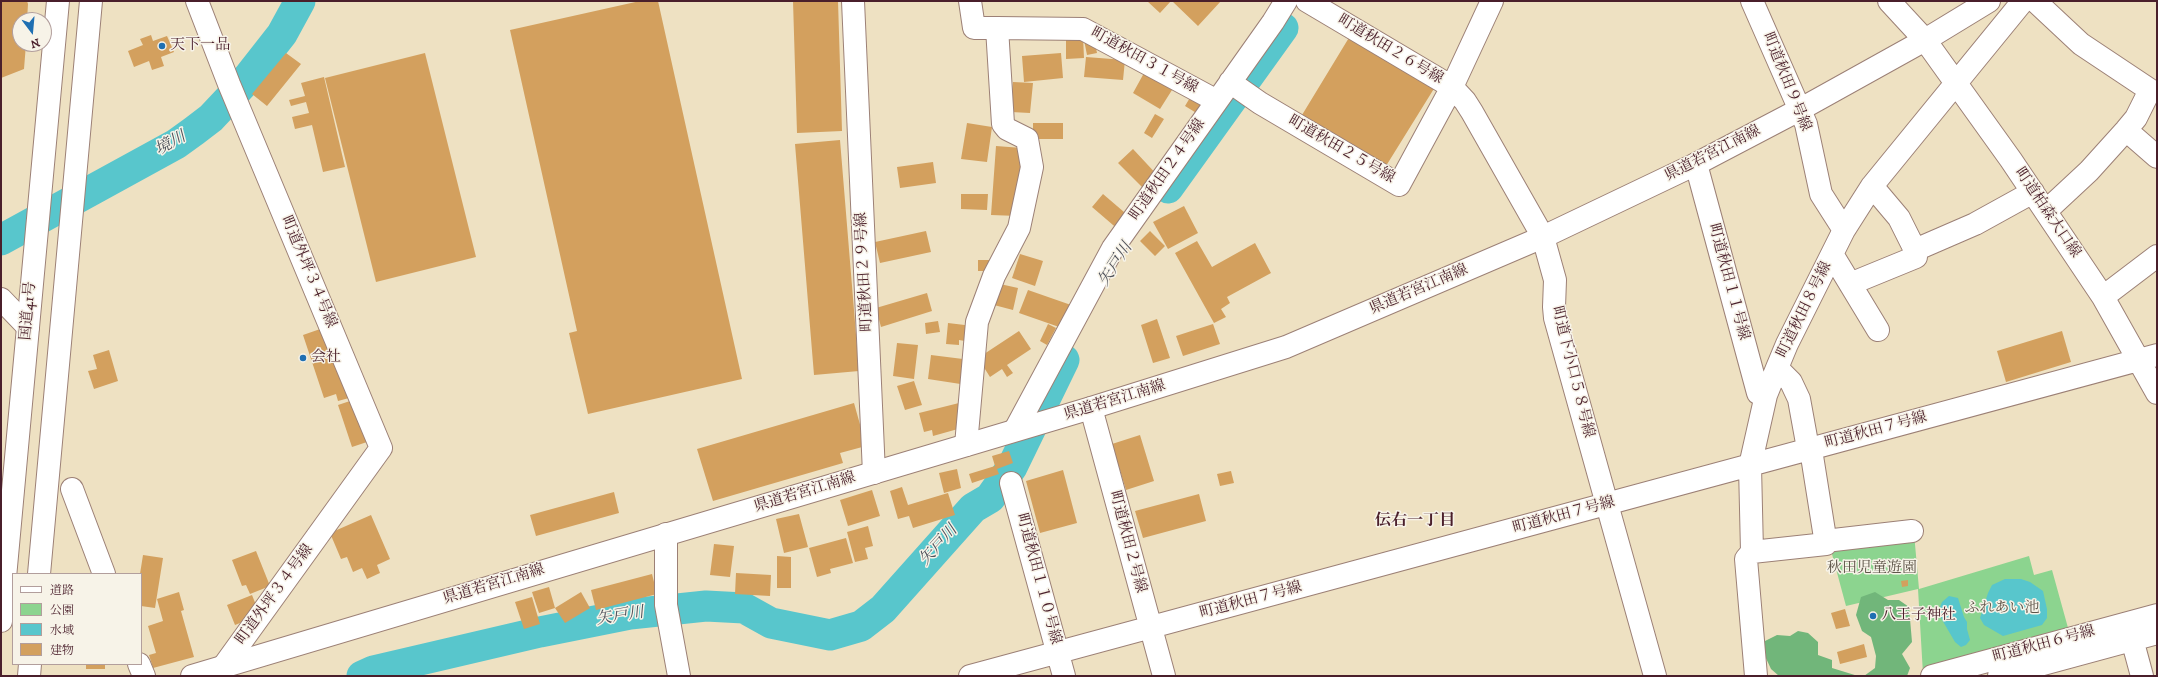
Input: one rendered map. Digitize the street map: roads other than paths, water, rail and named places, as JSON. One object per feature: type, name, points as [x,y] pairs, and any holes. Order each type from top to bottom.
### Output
[{"type":"main road","name":"国道41号","points":[[1,621],[58,1]]},
{"type":"main road","points":[[39,573],[91,1]]},
{"type":"main road","name":"町道外坪３４号線","points":[[197,1],[233,93],[381,448],[223,667]]},
{"type":"main road","name":"町道秋田２９号線","points":[[852,1],[874,472]]},
{"type":"main road","name":"町道秋田３１号線","points":[[970,1],[974,28],[1084,29],[1217,101]]},
{"type":"main road","name":"町道秋田２４号線","points":[[1016,430],[1103,264],[1286,1]]},
{"type":"main road","name":"町道秋田２６号線","points":[[1307,1],[1452,87]]},
{"type":"main road","points":[[1452,87],[1492,1]]},
{"type":"main road","name":"町道秋田９号線","points":[[1752,1],[1806,124],[1821,194],[1844,230]]},
{"type":"main road","name":"町道柏森大口線","points":[[1889,1],[1926,40],[1957,81],[2046,211],[2102,297],[2148,358],[2157,393]]},
{"type":"main road","name":"県道若宮江南線","points":[[192,676],[1090,408],[1286,346],[1543,236],[1696,164],[1799,110],[1926,40],[1989,1]]},
{"type":"main road","name":"町道秋田８号線","points":[[1756,676],[1746,559],[1752,552],[1750,466],[1766,395],[1787,344],[1844,230],[1872,186],[2023,1]]},
{"type":"main road","points":[[2036,1],[2081,44],[2154,91],[2126,130],[2089,171],[2046,211]]},
{"type":"main road","points":[[966,445],[977,322],[994,276],[1019,228],[1032,167],[1027,139],[1007,129],[1003,124],[997,28]]},
{"type":"main road","name":"町道秋田２５号線","points":[[1230,82],[1260,103],[1399,185],[1452,87]]},
{"type":"main road","name":"町道下小口５８号線","points":[[1452,87],[1461,96],[1472,112],[1543,236],[1555,280],[1555,318],[1655,676]]},
{"type":"main road","points":[[2126,130],[2157,157]]},
{"type":"main road","name":"町道秋田１１号線","points":[[1696,164],[1758,393],[1766,395]]},
{"type":"main road","points":[[1850,284],[1916,257],[1915,250],[1899,218],[1872,186]]},
{"type":"main road","points":[[1915,250],[1975,224],[2033,192]]},
{"type":"main road","points":[[1832,254],[1878,330]]},
{"type":"main road","points":[[2102,297],[2157,256]]},
{"type":"main road","points":[[1,299],[28,327]]},
{"type":"main road","name":"町道秋田７号線","points":[[970,676],[2148,358]]},
{"type":"main road","points":[[1777,368],[1792,382],[1797,393],[1809,449],[1825,542]]},
{"type":"main road","name":"町道秋田２号線","points":[[1090,408],[1164,676]]},
{"type":"main road","name":"町道秋田１１０号線","points":[[1011,483],[1064,676]]},
{"type":"main road","points":[[72,489],[104,573]]},
{"type":"main road","points":[[1752,552],[1912,531]]},
{"type":"main road","points":[[666,534],[666,605],[679,676]]},
{"type":"main road","name":"町道秋田６号線","points":[[1932,676],[2157,615]]},
{"type":"main road","points":[[1999,676],[2157,633]]},
{"type":"main road","points":[[2132,640],[2142,676]]},
{"type":"main road","points":[[29,676],[30,665]]},
{"type":"main road","points":[[139,665],[144,676]]},
{"type":"water","points":[[2005,579],[2021,579],[2030,582],[2043,591],[2047,609],[2047,618],[2042,625],[2003,636],[1984,625],[1980,618],[1988,593],[1992,585]]},
{"type":"water","points":[[1949,596],[1958,598],[1967,622],[1970,640],[1966,645],[1961,647],[1955,642],[1941,618],[1940,607],[1942,602]]},
{"type":"waterway","name":"境川","points":[[1,240],[176,144],[211,118],[242,85],[282,34],[300,1]]},
{"type":"waterway","name":"矢戸川","points":[[1168,188],[1283,28]]},
{"type":"waterway","name":"矢戸川","points":[[362,676],[373,671],[540,632],[630,614],[706,606],[744,608],[771,623],[830,635],[861,626],[883,609],[973,508],[990,498],[1012,467],[1064,360]]},
{"type":"place","name":"天下一品","points":[[162,46]]},
{"type":"place","name":"会社","points":[[303,358]]},
{"type":"place","name":"八王子神社","points":[[1873,616]]},
{"type":"district","name":"伝右一丁目","points":[[1415,522]]},
{"type":"park label","name":"秋田児童遊園","points":[[1872,569]]},
{"type":"park label","name":"ふれあい池","points":[[2002,609]]}]
